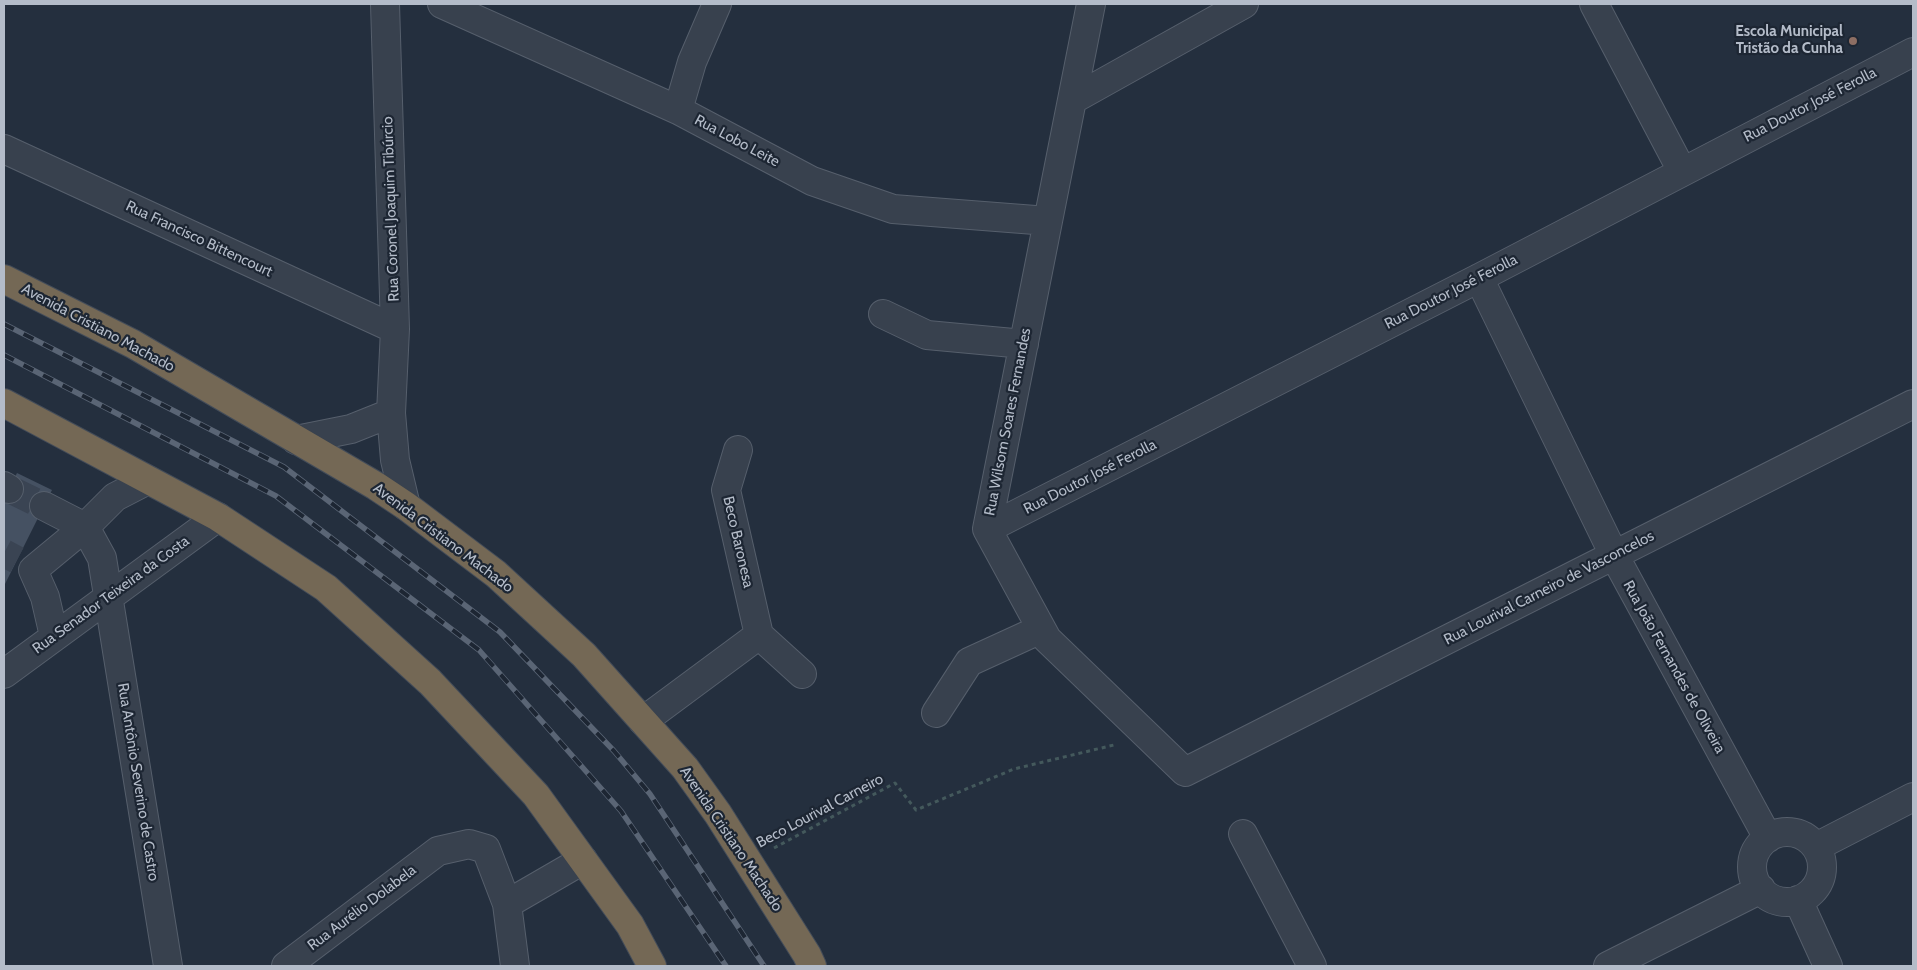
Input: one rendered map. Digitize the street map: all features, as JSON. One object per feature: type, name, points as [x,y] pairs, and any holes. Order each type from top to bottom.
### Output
[{"type":"highway","name":"Avenida Cristiano Machado","points":[[4,279],[133,344],[376,486],[406,506],[496,574],[584,655],[685,768],[718,814],[807,955],[812,966]]},
{"type":"highway","points":[[4,404],[218,517],[326,588],[430,682],[536,795],[630,925],[652,966]]},
{"type":"street","name":"Rua Coronel Joaquim Tibúrcio","points":[[385,4],[395,329],[391,414],[395,460],[406,506]]},
{"type":"street","name":"Rua Lobo Leite","points":[[442,4],[678,110],[812,181],[893,209],[1048,221]]},
{"type":"street","points":[[678,110],[692,62],[717,4]]},
{"type":"street","name":"Rua Wilsom Soares Fernandes","points":[[1091,4],[987,529],[1047,639],[1185,772]]},
{"type":"street","points":[[1072,100],[1244,4]]},
{"type":"street","points":[[1594,4],[1682,171]]},
{"type":"street","name":"Rua Doutor José Ferolla","points":[[987,529],[1479,278],[1913,52]]},
{"type":"street","name":"Rua Francisco Bittencourt","points":[[4,149],[395,329]]},
{"type":"street","name":"Rua João Fernandes de Oliveira","points":[[1479,278],[1614,556],[1768,838]]},
{"type":"street","points":[[883,314],[927,335],[1024,344]]},
{"type":"street","name":"Rua Lourival Carneiro de Vasconcelos","points":[[1185,772],[1913,404]]},
{"type":"street","points":[[296,440],[351,429],[391,414]]},
{"type":"street","name":"Beco Baronesa","points":[[738,450],[726,490],[759,635]]},
{"type":"street","points":[[54,636],[45,597],[25,565],[85,527],[115,497],[148,480]]},
{"type":"street","points":[[44,506],[85,527]]},
{"type":"street","name":"Rua Senador Teixeira da Costa","points":[[4,674],[218,517]]},
{"type":"street","name":"Rua Antônio Severino de Castro","points":[[85,527],[102,558],[168,966]]},
{"type":"street","points":[[936,713],[968,662],[1041,629]]},
{"type":"street","points":[[643,721],[759,635],[802,674]]},
{"type":"street","points":[[1816,847],[1913,797]]},
{"type":"street","points":[[1788,832],[1799,834],[1816,847],[1821,857],[1821,878],[1808,895],[1788,902],[1778,900],[1768,896],[1755,880],[1752,868],[1753,862],[1759,846],[1768,838],[1788,832]]},
{"type":"street","points":[[1242,834],[1312,966]]},
{"type":"street","name":"Rua Aurélio Dolabela","points":[[286,966],[438,851],[469,844],[486,849],[507,904]]},
{"type":"street","points":[[515,966],[507,904],[583,860]]},
{"type":"street","points":[[1608,966],[1761,889]]},
{"type":"street","points":[[1798,900],[1828,966]]},
{"type":"path","name":"Beco Lourival Carneiro","points":[[748,862],[896,783],[916,810],[1014,769],[1149,737]]},
{"type":"building","points":[[17,473],[52,490],[4,586],[4,499]]},
{"type":"tunnel","points":[[9,489],[44,506]]},
{"type":"tunnel","points":[[4,553],[17,560]]},
{"type":"railway","points":[[4,324],[284,467],[500,632],[614,751],[650,794],[764,966]]},
{"type":"railway","points":[[4,355],[276,496],[479,650],[621,811],[726,966]]},
{"type":"place","name":"Escola Municipal Tristão da Cunha","points":[[1853,41]]}]
